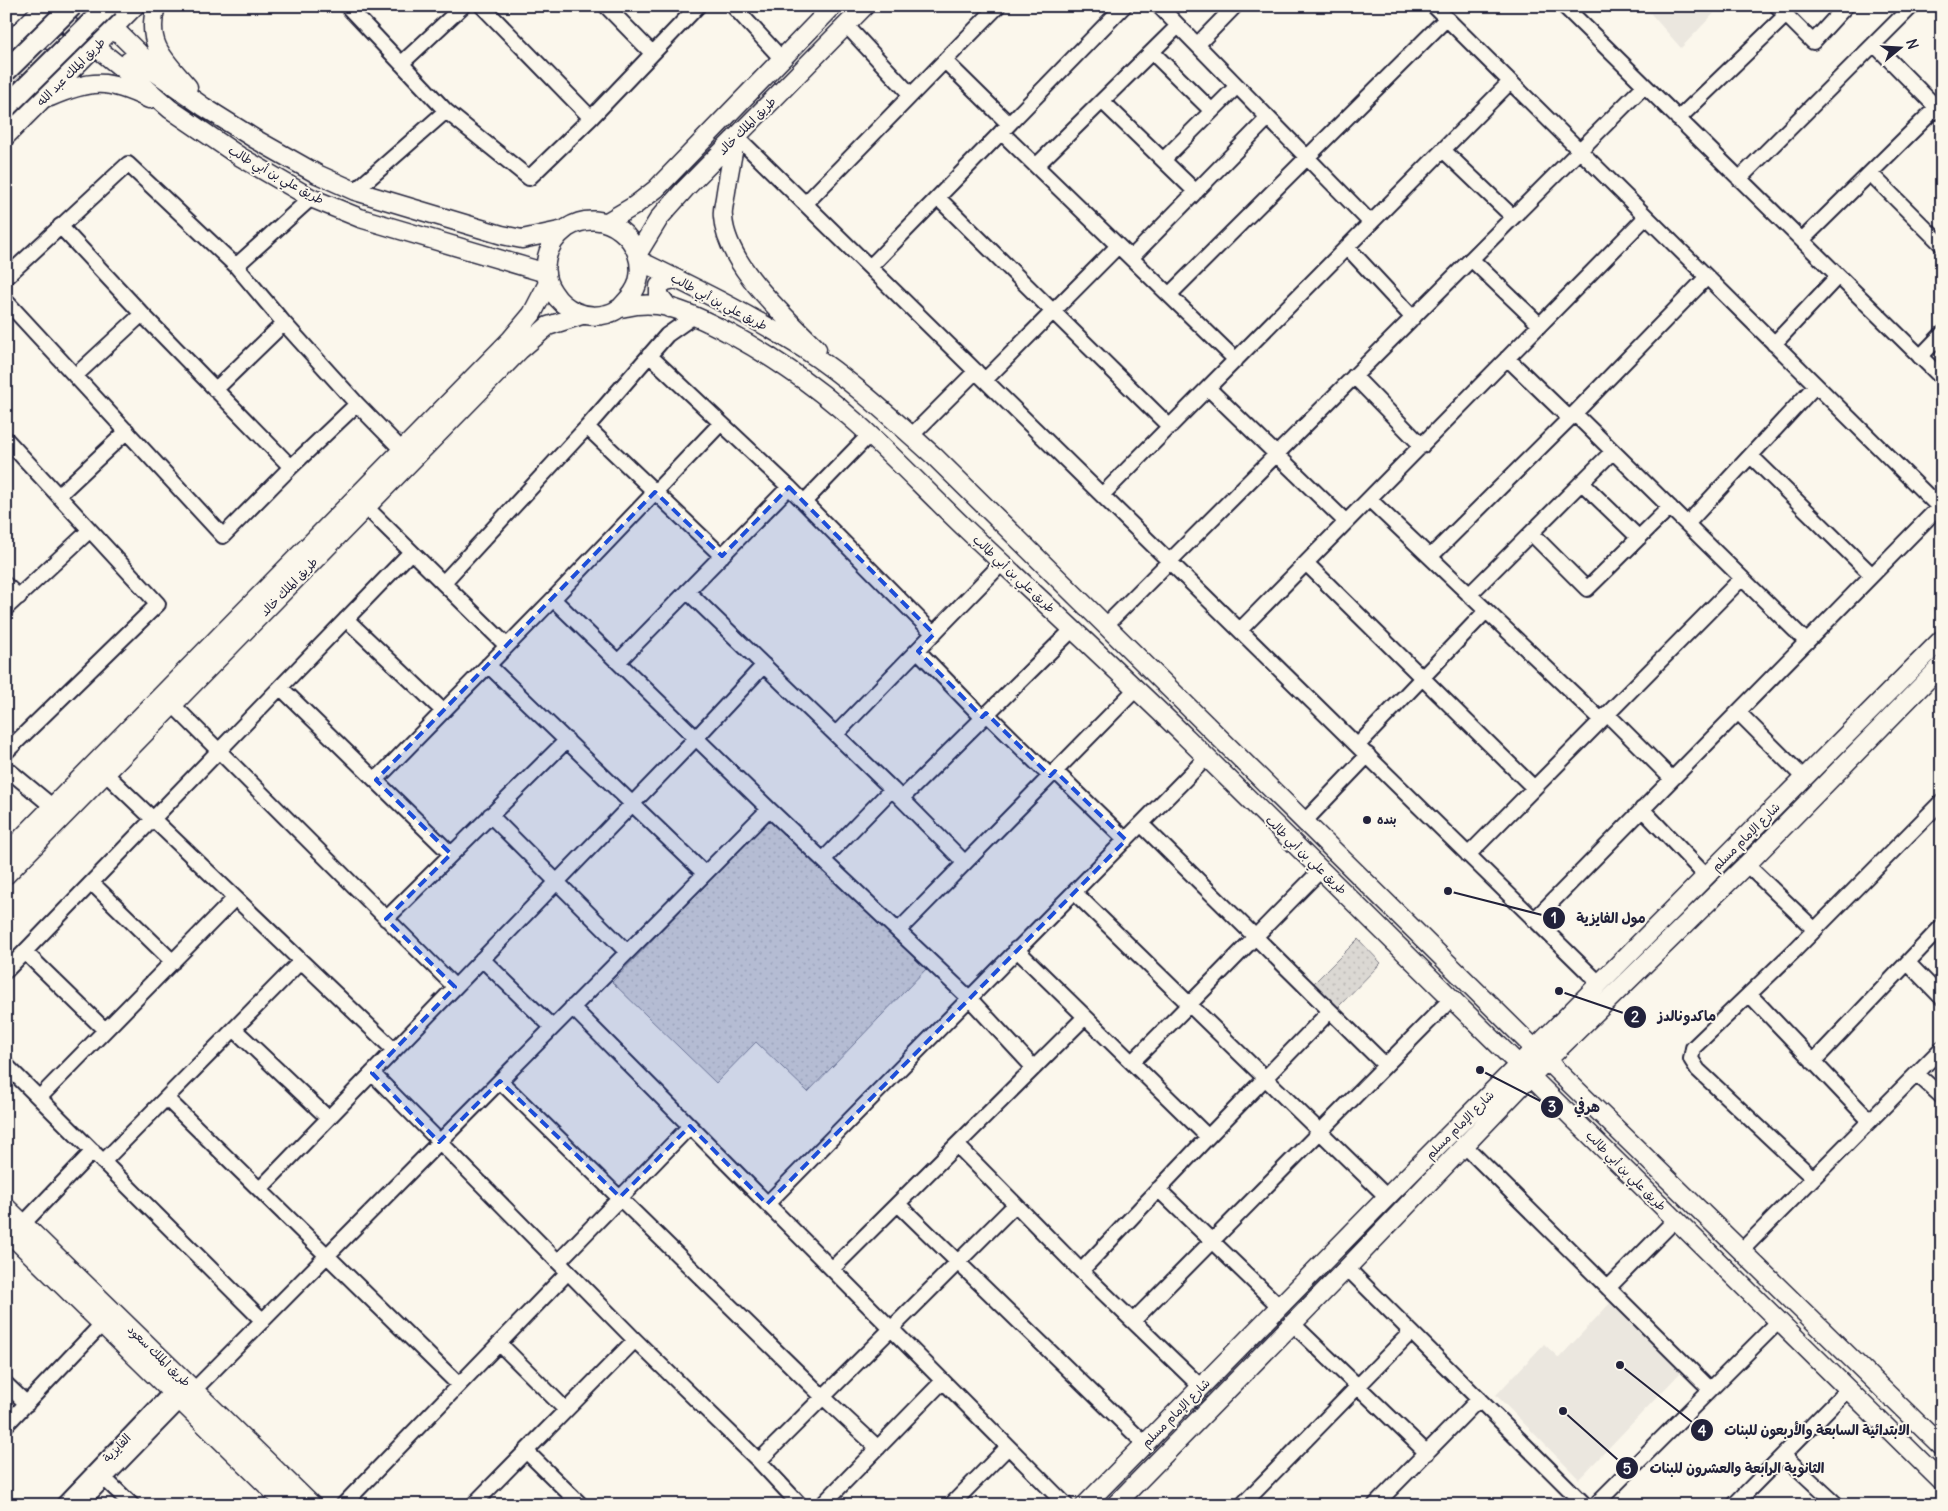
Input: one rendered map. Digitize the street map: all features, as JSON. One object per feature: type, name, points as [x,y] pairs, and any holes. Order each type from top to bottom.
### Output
[{"type":"highway","points":[[6,71],[72,6]]},
{"type":"highway","name":"طريق الملك عبد الله","points":[[6,107],[108,6]]},
{"type":"main road","points":[[6,40],[26,10],[25,6]]},
{"type":"main road","points":[[6,46],[45,6]]},
{"type":"main road","name":"طريق علي بن أبي طالب","points":[[45,6],[170,109],[239,156],[311,198],[360,218],[547,278]]},
{"type":"main road","name":"طريق علي بن أبي طالب","points":[[91,6],[160,74]]},
{"type":"main road","name":"طريق الملك عبد الله","points":[[6,136],[135,6]]},
{"type":"main road","points":[[156,6],[153,16],[153,32],[157,49],[204,107]]},
{"type":"main road","name":"طريق الملك خالد","points":[[607,222],[645,198],[674,171],[832,6]]},
{"type":"main road","name":"طريق الملك خالد","points":[[639,257],[660,217],[685,189],[865,6]]},
{"type":"main road","points":[[6,53],[37,36],[58,43],[64,62],[43,100]]},
{"type":"main road","name":"طريق علي بن أبي طالب","points":[[138,82],[128,67],[129,62],[135,58],[204,107],[255,139],[318,174],[355,191],[502,235],[522,239],[564,230]]},
{"type":"main road","points":[[43,100],[88,83],[115,85],[170,109]]},
{"type":"main road","points":[[736,136],[722,216],[728,239],[739,261],[760,291],[848,382]]},
{"type":"main road","points":[[645,198],[641,209],[643,216],[648,221],[660,217]]},
{"type":"main road","points":[[592,220],[607,222],[620,229],[631,240],[639,257],[639,278],[633,295],[620,307],[609,313],[596,316],[582,315],[567,308],[555,297],[547,278],[546,261],[549,249],[564,230],[577,223],[592,220]]},
{"type":"main road","name":"طريق علي بن أبي طالب","points":[[639,257],[676,279],[754,319],[805,350],[870,398],[1106,625],[1541,1055],[1942,1447]]},
{"type":"main road","name":"طريق الملك خالد","points":[[6,854],[511,339],[532,314],[547,278]]},
{"type":"main road","points":[[669,308],[658,290],[662,283],[676,279]]},
{"type":"main road","name":"طريق علي بن أبي طالب","points":[[620,307],[663,306],[694,316],[790,370],[837,406],[1136,688],[1942,1482]]},
{"type":"main road","points":[[532,314],[544,312],[548,320],[548,326]]},
{"type":"main road","name":"طريق الملك خالد","points":[[6,875],[520,350],[548,326],[582,315]]},
{"type":"main road","name":"شارع الإمام مسلم","points":[[1541,1055],[1600,984],[1942,639]]},
{"type":"main road","name":"شارع الإمام مسلم","points":[[1085,1505],[1387,1198],[1746,864],[1940,670]]},
{"type":"main road","name":"شارع الإمام مسلم","points":[[1115,1505],[1465,1146],[1525,1070]]},
{"type":"main road","name":"طريق الملك سعود","points":[[6,1207],[182,1394],[280,1502]]},
{"type":"main road","name":"طريق الملك سعود","points":[[6,1230],[182,1394],[312,1505]]},
{"type":"street","points":[[347,6],[446,111],[529,178],[591,118],[698,6]]},
{"type":"street","points":[[402,63],[463,6]]},
{"type":"street","points":[[482,6],[591,118]]},
{"type":"street","points":[[606,6],[652,53]]},
{"type":"street","points":[[733,6],[781,58]]},
{"type":"street","points":[[805,204],[998,6]]},
{"type":"street","points":[[870,268],[1124,6]]},
{"type":"street","points":[[1159,6],[1371,223]]},
{"type":"street","points":[[1197,45],[1236,6]]},
{"type":"street","points":[[1434,6],[1940,509],[1872,574],[1534,920]]},
{"type":"street","points":[[1564,6],[1942,378]]},
{"type":"street","points":[[1678,119],[1781,11],[1813,42],[1846,6]]},
{"type":"street","points":[[1739,179],[1912,6]]},
{"type":"street","points":[[1169,295],[1446,19]]},
{"type":"street","points":[[846,25],[911,95]]},
{"type":"street","points":[[1036,166],[1178,26]]},
{"type":"street","points":[[1802,240],[1870,173],[1939,110],[1874,44]]},
{"type":"street","points":[[1152,52],[1212,111]]},
{"type":"street","points":[[945,61],[1036,166],[1236,360]]},
{"type":"street","points":[[1102,495],[1510,82]]},
{"type":"street","points":[[1163,160],[1237,86]]},
{"type":"street","points":[[1106,625],[1644,86]]},
{"type":"street","points":[[1102,101],[1196,192]]},
{"type":"street","points":[[355,191],[446,111]]},
{"type":"street","points":[[1131,258],[1268,118]]},
{"type":"street","points":[[736,136],[1600,984]]},
{"type":"street","points":[[1443,150],[1513,217]]},
{"type":"street","points":[[6,277],[128,164],[236,266],[357,404],[402,450]]},
{"type":"street","points":[[1870,173],[1942,245]]},
{"type":"street","points":[[236,266],[311,198]]},
{"type":"street","points":[[938,198],[1170,427]]},
{"type":"street","points":[[1240,630],[1646,217]]},
{"type":"street","points":[[60,226],[142,314],[291,467]]},
{"type":"street","points":[[911,436],[1052,311],[1118,246]]},
{"type":"street","points":[[1347,247],[1413,318]]},
{"type":"street","points":[[1471,259],[1540,325]]},
{"type":"street","points":[[1430,557],[1572,416],[1706,276]]},
{"type":"street","points":[[1774,344],[1838,276]]},
{"type":"street","points":[[6,301],[223,536],[357,404]]},
{"type":"street","points":[[76,376],[142,314]]},
{"type":"street","points":[[443,583],[587,427],[667,335],[694,316]]},
{"type":"street","points":[[215,390],[284,323]]},
{"type":"street","points":[[1920,357],[1942,334]]},
{"type":"street","points":[[649,355],[789,487],[934,634]]},
{"type":"street","points":[[1508,358],[1566,415],[1577,416],[1807,642]]},
{"type":"street","points":[[1354,376],[1422,446]]},
{"type":"street","points":[[1688,524],[1816,385]]},
{"type":"street","points":[[1208,388],[1346,522]]},
{"type":"street","points":[[376,780],[553,600],[721,423]]},
{"type":"street","points":[[587,427],[722,556]]},
{"type":"street","points":[[59,496],[127,431]]},
{"type":"street","points":[[804,502],[869,435]]},
{"type":"street","points":[[6,439],[158,604],[6,752]]},
{"type":"street","points":[[1469,595],[1613,451]]},
{"type":"street","points":[[1751,456],[1872,574]]},
{"type":"street","points":[[1582,483],[1639,538]]},
{"type":"street","points":[[618,662],[789,487]]},
{"type":"street","points":[[1369,500],[1486,611],[1672,779]]},
{"type":"street","points":[[1531,533],[1588,589],[1670,507]]},
{"type":"street","points":[[367,508],[507,646]]},
{"type":"street","points":[[6,608],[90,530]]},
{"type":"street","points":[[6,971],[220,752],[411,552]]},
{"type":"street","points":[[836,734],[1002,563]]},
{"type":"street","points":[[1306,563],[1534,788]]},
{"type":"street","points":[[1468,855],[1742,578]]},
{"type":"street","points":[[6,585],[19,597]]},
{"type":"street","points":[[687,591],[836,734],[965,863]]},
{"type":"street","points":[[553,600],[769,809],[969,998],[1034,1068]]},
{"type":"street","points":[[1305,821],[1421,677],[1486,611]]},
{"type":"street","points":[[346,619],[443,711]]},
{"type":"street","points":[[823,860],[984,715],[1073,628]]},
{"type":"street","points":[[918,650],[984,715],[1126,840]]},
{"type":"street","points":[[488,665],[704,874]]},
{"type":"street","points":[[260,1189],[633,804],[764,665]]},
{"type":"street","points":[[281,688],[451,854]]},
{"type":"street","points":[[898,931],[1136,688]]},
{"type":"street","points":[[173,706],[455,987]]},
{"type":"street","points":[[1738,712],[1804,778]]},
{"type":"street","points":[[386,919],[567,740]]},
{"type":"street","points":[[767,1204],[1206,758]]},
{"type":"street","points":[[6,768],[53,806]]},
{"type":"street","points":[[106,774],[394,1050]]},
{"type":"street","points":[[1814,1178],[1698,1070],[1690,1060],[1693,1048],[1940,805]]},
{"type":"street","points":[[182,1394],[262,1321],[769,809]]},
{"type":"street","points":[[1642,809],[1707,877]]},
{"type":"street","points":[[490,815],[627,952]]},
{"type":"street","points":[[1141,824],[1385,1066]]},
{"type":"street","points":[[1746,864],[1815,930]]},
{"type":"street","points":[[1132,1062],[1321,870]]},
{"type":"street","points":[[92,883],[173,962]]},
{"type":"street","points":[[1074,892],[1387,1198]]},
{"type":"street","points":[[39,1098],[235,898]]},
{"type":"street","points":[[1813,1062],[1942,926]]},
{"type":"street","points":[[1016,949],[1208,1136]]},
{"type":"street","points":[[25,952],[105,1030]]},
{"type":"street","points":[[482,959],[552,1027]]},
{"type":"street","points":[[103,1162],[301,961]]},
{"type":"street","points":[[1908,962],[1942,998]]},
{"type":"street","points":[[1749,994],[1870,1121]]},
{"type":"street","points":[[1133,1321],[1452,998]]},
{"type":"street","points":[[572,1007],[1066,1505]]},
{"type":"street","points":[[1081,1271],[1208,1136],[1330,1011]]},
{"type":"street","points":[[832,1269],[1085,1016]]},
{"type":"street","points":[[234,1029],[328,1118]]},
{"type":"street","points":[[1741,1251],[1942,1048]]},
{"type":"street","points":[[6,1065],[262,1321]]},
{"type":"street","points":[[372,1073],[635,1340],[759,1461],[800,1505]]},
{"type":"street","points":[[1917,1074],[1942,1097]]},
{"type":"street","points":[[500,1080],[822,1396],[878,1448]]},
{"type":"street","points":[[166,1098],[459,1385]]},
{"type":"street","points":[[342,1505],[499,1343],[620,1197],[690,1126]]},
{"type":"street","points":[[957,1145],[1081,1271],[1201,1387]]},
{"type":"street","points":[[1465,1146],[1710,1389]]},
{"type":"street","points":[[23,1224],[93,1152]]},
{"type":"street","points":[[1158,1189],[1280,1307]]},
{"type":"street","points":[[898,1204],[1145,1444]]},
{"type":"street","points":[[759,1461],[1015,1205]]},
{"type":"street","points":[[1608,1288],[1675,1220]]},
{"type":"street","points":[[1348,1268],[1585,1505]]},
{"type":"street","points":[[1595,1505],[1778,1322]]},
{"type":"street","points":[[6,1425],[104,1323]]},
{"type":"street","points":[[1292,1323],[1426,1452]]},
{"type":"street","points":[[1242,1505],[1411,1332]]},
{"type":"street","points":[[473,1505],[635,1340]]},
{"type":"street","points":[[499,1343],[566,1410]]},
{"type":"street","points":[[822,1505],[943,1381]]},
{"type":"street","points":[[6,1384],[27,1404]]},
{"type":"street","points":[[1734,1505],[1847,1390]]},
{"type":"street","name":"الفايزية","points":[[79,1505],[182,1394]]},
{"type":"street","name":"الفايزية","points":[[63,1505],[182,1394]]},
{"type":"street","points":[[1375,1505],[1479,1399]]},
{"type":"street","points":[[951,1505],[1008,1447]]},
{"type":"street","points":[[526,1450],[581,1505]]},
{"type":"street","points":[[1783,1454],[1837,1505]]},
{"type":"street","points":[[104,1478],[132,1505]]},
{"type":"highlighted area","points":[[789,487],[934,634],[918,651],[982,717],[986,713],[1050,776],[1055,771],[1126,840],[767,1204],[690,1126],[620,1197],[500,1081],[439,1142],[372,1073],[455,987],[386,919],[451,854],[376,780],[655,492],[722,556]]},
{"type":"shaded area","points":[[1644,6],[1721,6],[1681,48]]},
{"type":"shaded area","points":[[771,816],[928,967],[808,1092],[756,1042],[716,1083],[612,982]]},
{"type":"shaded area","points":[[1358,939],[1381,963],[1338,1007],[1314,983]]},
{"type":"shaded area","points":[[1612,1301],[1681,1372],[1579,1479],[1496,1395],[1544,1344],[1559,1358]]},
{"type":"place","name":"بنده","points":[[1367,820]]},
{"type":"place","name":"مول الفايزية","points":[[1448,891]]},
{"type":"place","name":"ماكدونالدز","points":[[1559,991]]},
{"type":"place","name":"هرفي","points":[[1480,1070]]},
{"type":"place","name":"الابتدائية السابعة والأربعون للبنات","points":[[1620,1365]]},
{"type":"place","name":"الثانوية الرابعة والعشرون للبنات","points":[[1563,1411]]}]
